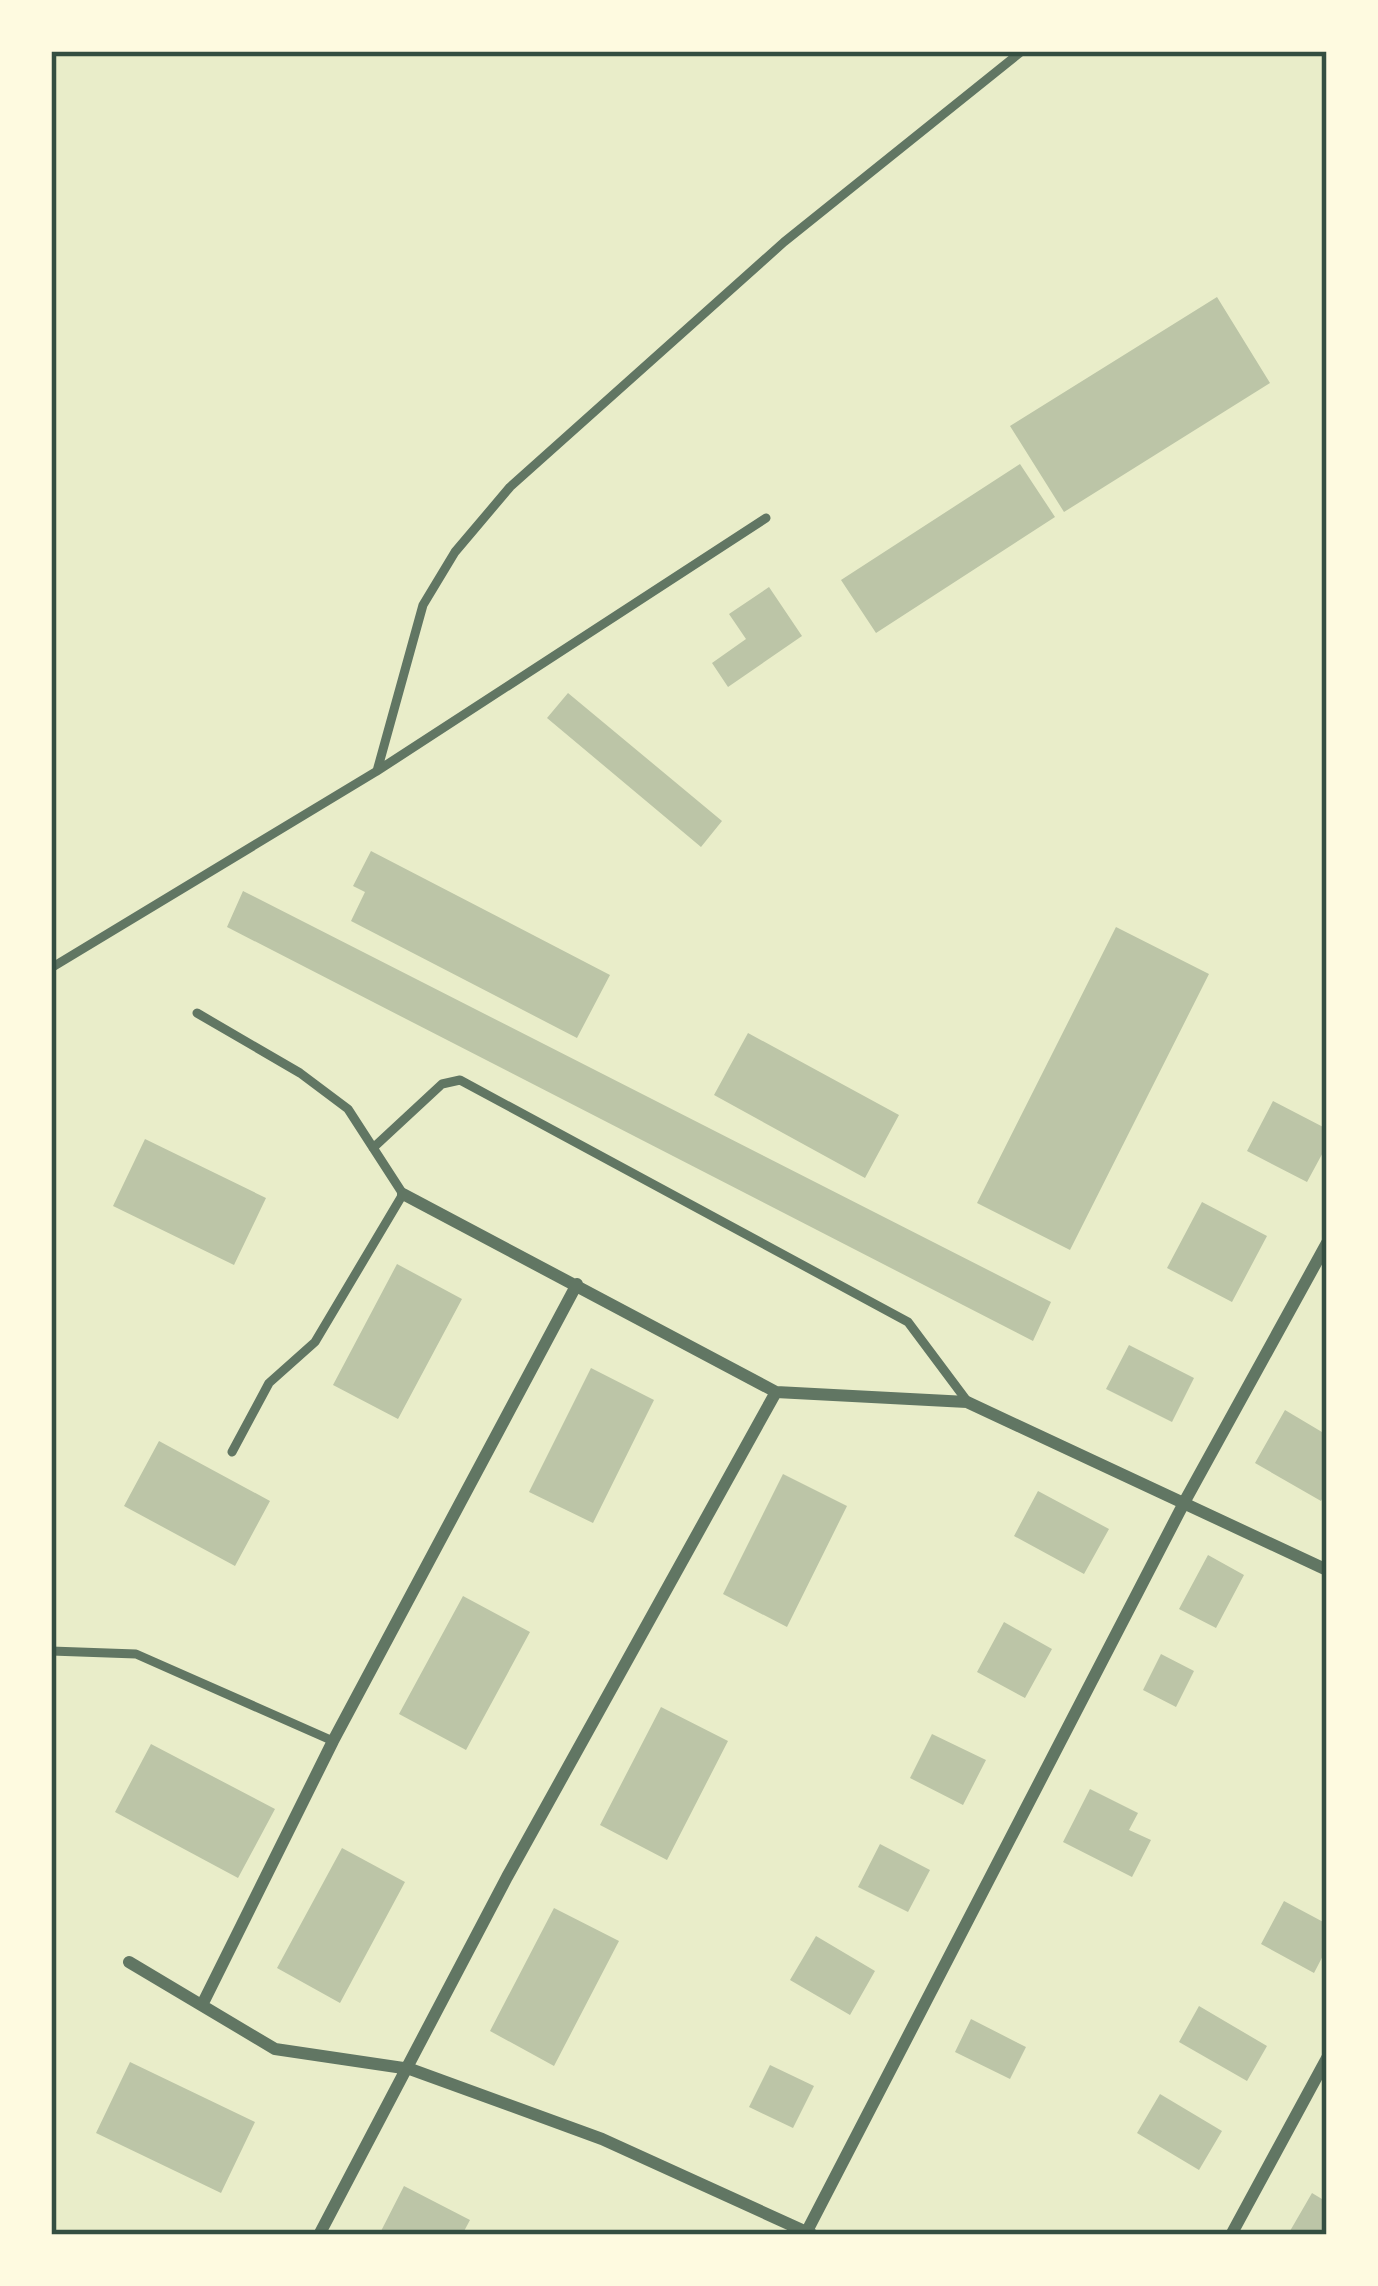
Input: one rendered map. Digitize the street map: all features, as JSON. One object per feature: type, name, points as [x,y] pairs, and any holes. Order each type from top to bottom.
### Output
[{"type":"street","points":[[403,1193],[776,1392],[967,1402],[1186,1499],[1327,1570]]},
{"type":"street","points":[[129,1962],[275,2049],[410,2069],[602,2139],[808,2234],[1186,1499],[1327,1243]]},
{"type":"street","points":[[202,2006],[333,1741],[578,1284]]},
{"type":"street","points":[[319,2235],[507,1877],[776,1392]]},
{"type":"street","points":[[1232,2235],[1327,2058]]},
{"type":"lane","points":[[377,771],[423,605],[455,552],[510,487],[784,242],[1022,51]]},
{"type":"lane","points":[[51,968],[377,771],[766,518]]},
{"type":"lane","points":[[197,1013],[299,1073],[348,1109],[403,1193],[315,1342],[269,1383],[232,1452]]},
{"type":"lane","points":[[374,1148],[442,1084],[460,1080],[908,1322],[967,1402]]},
{"type":"lane","points":[[51,1651],[136,1654],[333,1741]]},
{"type":"building","points":[[1217,297],[1270,383],[1064,512],[1010,426]]},
{"type":"building","points":[[1020,464],[1055,517],[876,633],[841,580]]},
{"type":"building","points":[[769,587],[802,636],[728,687],[712,663],[746,639],[729,614]]},
{"type":"building","points":[[568,693],[722,821],[701,847],[547,718]]},
{"type":"building","points":[[371,851],[610,975],[577,1038],[351,921],[365,892],[353,886]]},
{"type":"building","points":[[243,891],[1051,1302],[1033,1341],[227,927]]},
{"type":"building","points":[[1116,927],[1209,974],[1070,1250],[977,1203]]},
{"type":"building","points":[[748,1033],[899,1115],[865,1178],[714,1095]]},
{"type":"building","points":[[1273,1101],[1327,1129],[1327,1145],[1307,1182],[1247,1151]]},
{"type":"building","points":[[145,1139],[266,1198],[234,1265],[113,1206]]},
{"type":"building","points":[[1202,1202],[1267,1236],[1232,1302],[1167,1268]]},
{"type":"building","points":[[397,1264],[462,1299],[398,1419],[333,1385]]},
{"type":"building","points":[[1129,1345],[1194,1378],[1172,1422],[1106,1389]]},
{"type":"building","points":[[591,1368],[654,1400],[593,1523],[529,1492]]},
{"type":"building","points":[[1285,1410],[1327,1435],[1327,1490],[1321,1501],[1255,1463]]},
{"type":"building","points":[[159,1441],[270,1501],[235,1566],[124,1506]]},
{"type":"building","points":[[783,1474],[847,1506],[787,1627],[723,1594]]},
{"type":"building","points":[[1038,1491],[1109,1529],[1084,1574],[1014,1536]]},
{"type":"building","points":[[1208,1555],[1244,1575],[1216,1628],[1179,1609]]},
{"type":"building","points":[[463,1596],[530,1632],[466,1750],[399,1714]]},
{"type":"building","points":[[1004,1622],[1052,1649],[1025,1698],[977,1672]]},
{"type":"building","points":[[1161,1654],[1194,1671],[1176,1707],[1143,1690]]},
{"type":"building","points":[[661,1707],[728,1741],[667,1860],[600,1825]]},
{"type":"building","points":[[932,1734],[986,1760],[963,1805],[910,1778]]},
{"type":"building","points":[[151,1744],[275,1809],[238,1878],[115,1812]]},
{"type":"building","points":[[1090,1789],[1138,1813],[1129,1830],[1151,1840],[1132,1877],[1063,1842]]},
{"type":"building","points":[[880,1844],[930,1870],[908,1912],[858,1887]]},
{"type":"building","points":[[342,1848],[405,1882],[340,2003],[277,1968]]},
{"type":"building","points":[[1284,1901],[1327,1924],[1327,1948],[1314,1973],[1261,1944]]},
{"type":"building","points":[[554,1908],[619,1941],[554,2066],[490,2031]]},
{"type":"building","points":[[816,1936],[875,1971],[850,2015],[790,1980]]},
{"type":"building","points":[[1199,2006],[1267,2046],[1247,2081],[1179,2042]]},
{"type":"building","points":[[971,2019],[1026,2047],[1010,2079],[955,2052]]},
{"type":"building","points":[[130,2062],[255,2122],[221,2193],[96,2133]]},
{"type":"building","points":[[770,2065],[814,2086],[793,2128],[749,2107]]},
{"type":"building","points":[[1160,2094],[1222,2131],[1199,2170],[1137,2133]]},
{"type":"building","points":[[404,2186],[470,2220],[462,2235],[379,2235]]},
{"type":"building","points":[[1312,2193],[1327,2202],[1327,2235],[1290,2231]]}]
